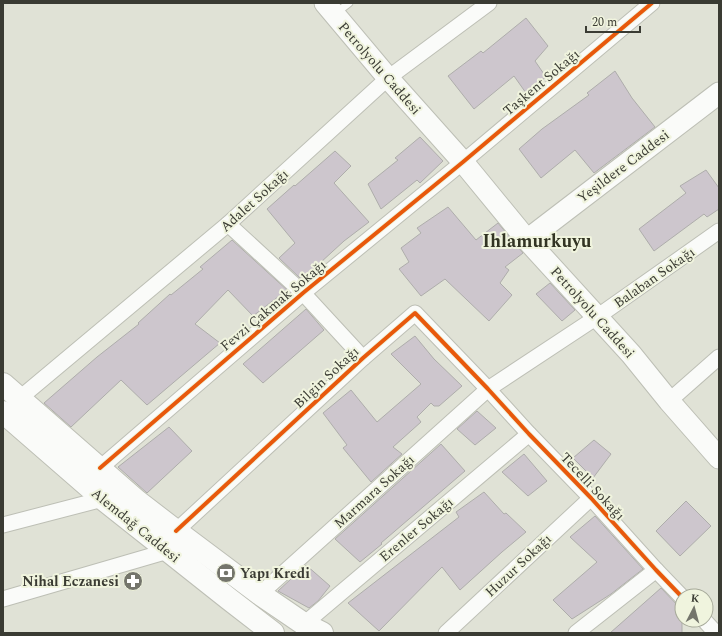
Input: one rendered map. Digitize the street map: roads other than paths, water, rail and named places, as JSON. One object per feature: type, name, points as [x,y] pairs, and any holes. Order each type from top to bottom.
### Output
[{"type":"main road","name":"Petrolyolu Caddesi","points":[[336,7],[388,78],[463,162],[527,240],[631,354],[719,458]]},
{"type":"main road","name":"Yeşildere Caddesi","points":[[527,240],[719,93]]},
{"type":"main road","name":"Alemdağ Caddesi","points":[[3,384],[137,501],[260,594],[313,628]]},
{"type":"main road","name":"Alemdağ Caddesi","points":[[3,412],[103,499],[272,633]]},
{"type":"street","name":"Adalet Sokağı","points":[[20,398],[228,224],[388,78],[489,3]]},
{"type":"street","name":"Taşkent Sokağı","points":[[463,162],[652,3]]},
{"type":"street","name":"Fevzi Çakmak Sokağı","points":[[100,468],[303,293],[463,162]]},
{"type":"street","points":[[228,224],[303,293],[362,358]]},
{"type":"street","name":"Balaban Sokağı","points":[[488,389],[597,317],[719,231]]},
{"type":"street","name":"Bilgin Sokağı","points":[[176,531],[362,358],[415,313],[488,389]]},
{"type":"street","points":[[669,400],[719,357]]},
{"type":"street","name":"Tecelli Sokağı","points":[[488,389],[674,589]]},
{"type":"street","name":"Marmara Sokağı","points":[[260,594],[488,389]]},
{"type":"street","name":"Erenler Sokağı","points":[[313,628],[529,434]]},
{"type":"street","name":"Huzur Sokağı","points":[[446,633],[591,498]]},
{"type":"street","points":[[3,526],[103,499]]},
{"type":"street","points":[[3,599],[168,551]]},
{"type":"street","points":[[576,633],[656,570]]},
{"type":"place","name":"Yapı Kredi","points":[[226,573]]},
{"type":"place","name":"Nihal Eczanesi","points":[[133,581]]},
{"type":"district","name":"Ihlamurkuyu","points":[[537,241]]}]
